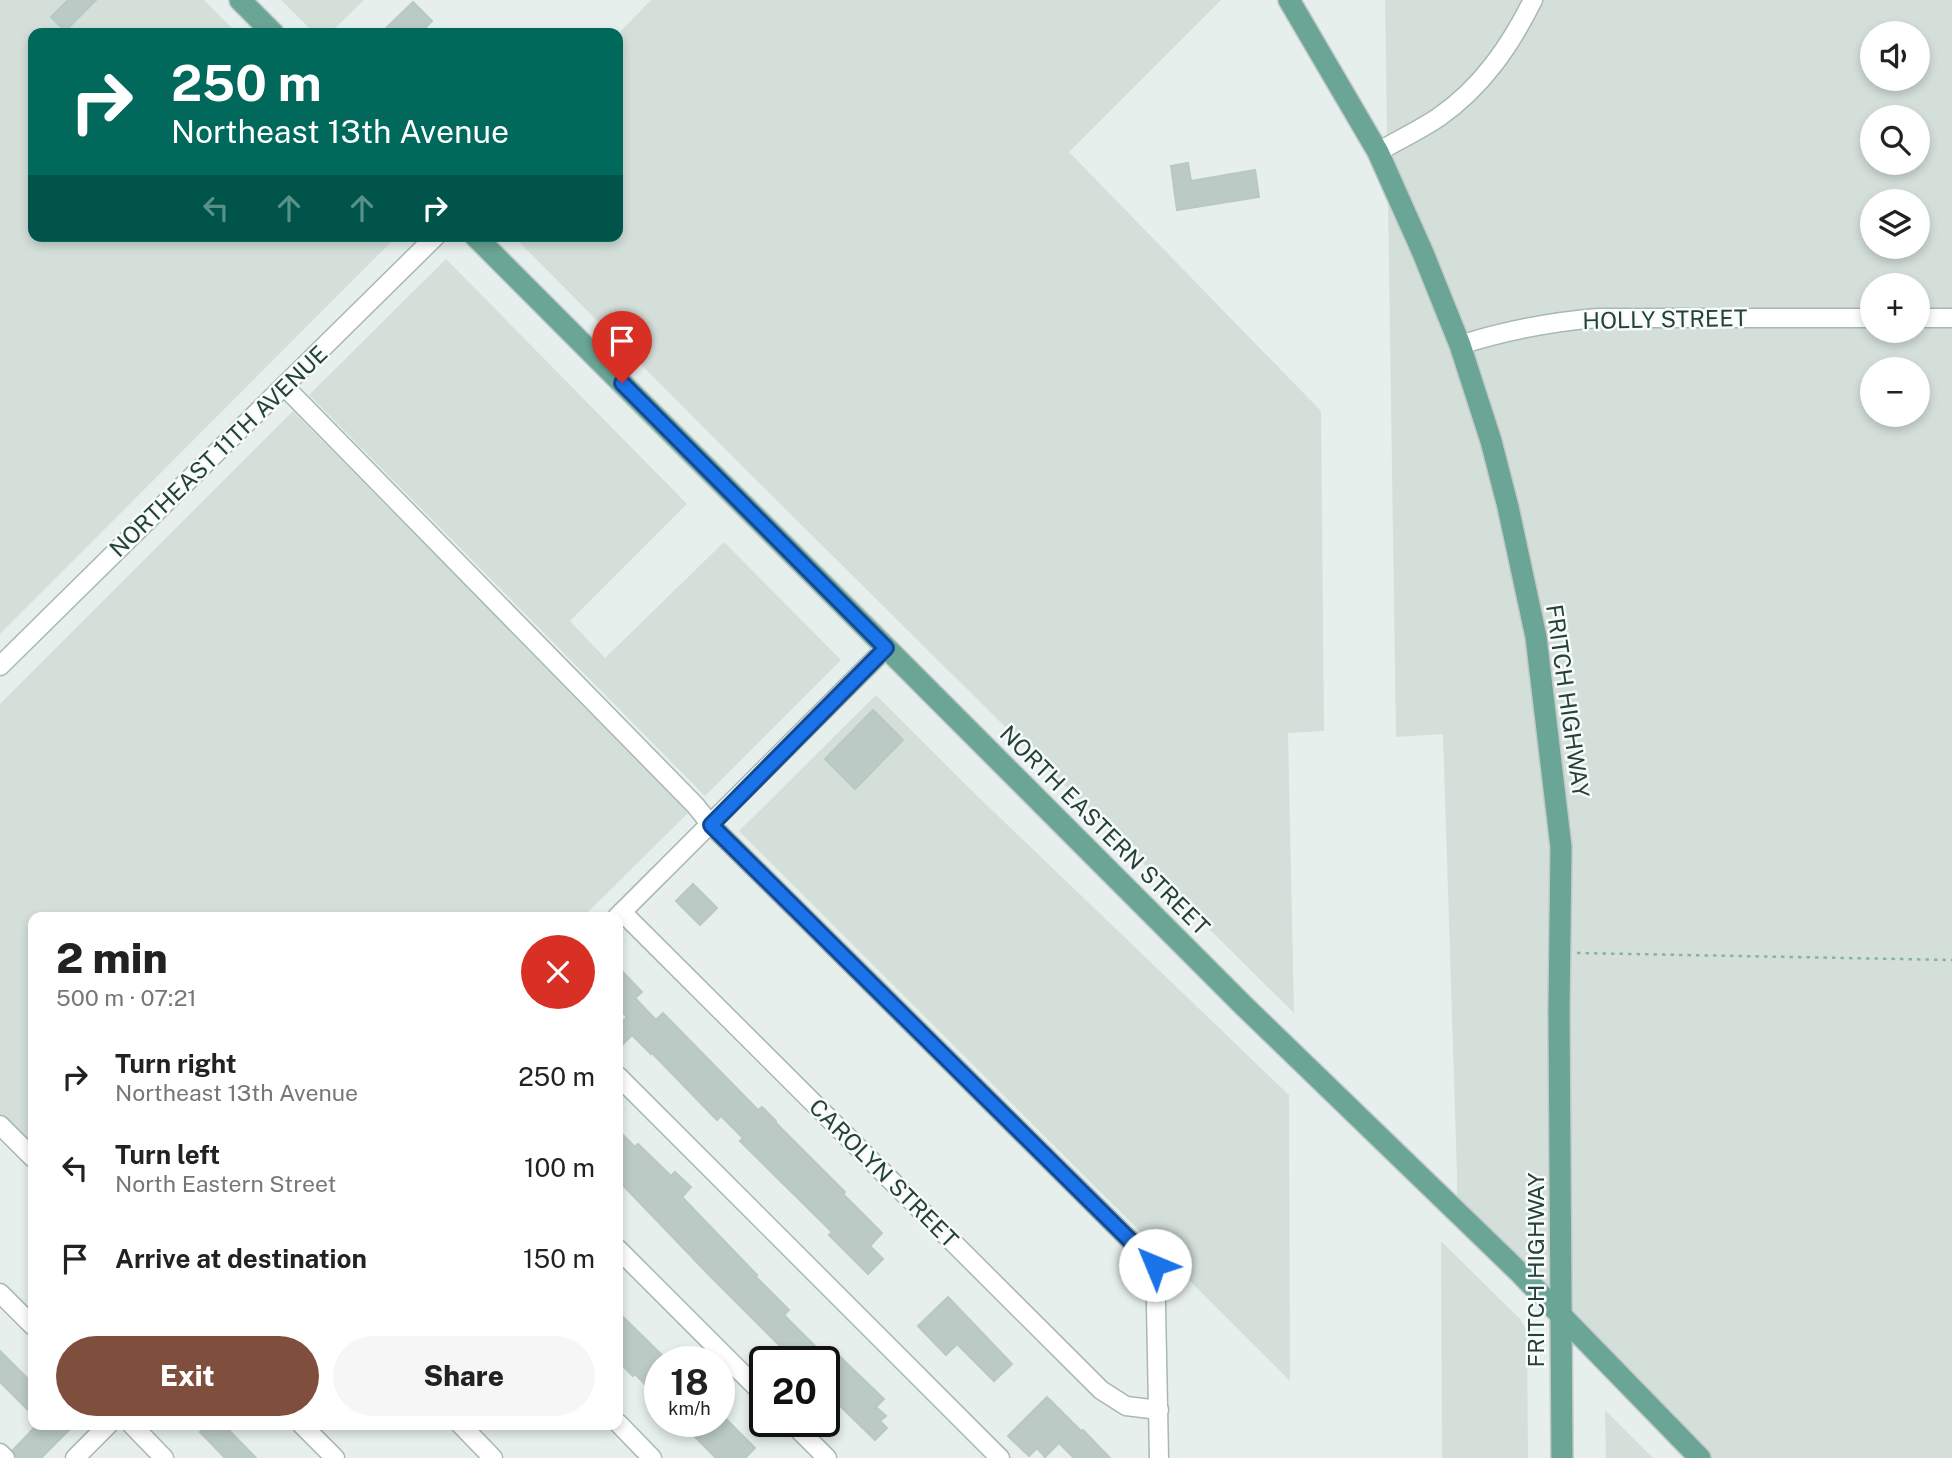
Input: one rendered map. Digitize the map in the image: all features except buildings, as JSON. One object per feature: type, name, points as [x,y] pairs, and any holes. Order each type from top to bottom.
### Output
[{"type":"main road","points":[[240,0],[268,28]]},
{"type":"main road","name":"FRITCH HIGHWAY","points":[[1289,0],[1378,152],[1460,345],[1508,507],[1536,637],[1561,847],[1562,1458]]},
{"type":"main road","name":"NORTH EASTERN STREET","points":[[481,242],[1245,1007],[1508,1262],[1700,1458]]},
{"type":"street","points":[[1378,152],[1437,118],[1466,96],[1501,56],[1534,0]]},
{"type":"street","name":"NORTHEAST 11TH AVENUE","points":[[0,666],[430,242]]},
{"type":"street","name":"HOLLY STREET","points":[[1460,345],[1526,327],[1598,318],[1860,318]]},
{"type":"street","points":[[1930,318],[1952,318]]},
{"type":"street","points":[[284,386],[695,805],[711,825],[1155,1259],[1159,1458]]},
{"type":"street","points":[[622,912],[886,648]]},
{"type":"street","name":"CAROLYN STREET","points":[[623,917],[1101,1390],[1126,1406],[1159,1410]]},
{"type":"street","points":[[623,1081],[1000,1458]]},
{"type":"street","points":[[0,1125],[28,1153]]},
{"type":"street","points":[[623,1254],[749,1380]]},
{"type":"street","points":[[0,1293],[28,1321]]},
{"type":"street","points":[[623,1428],[652,1458]]},
{"type":"street","points":[[75,1458],[103,1430]]},
{"type":"street","points":[[137,1430],[164,1458]]},
{"type":"street","points":[[307,1430],[335,1458]]},
{"type":"street","points":[[466,1430],[493,1458]]},
{"type":"street","points":[[806,1437],[827,1458]]},
{"type":"street","points":[[0,1453],[5,1458]]},
{"type":"path","points":[[1560,953],[1952,960]]},
{"type":"shaded area","points":[[0,0],[204,0],[232,28],[28,28],[28,242],[391,242],[0,634]]},
{"type":"shaded area","points":[[281,0],[364,0],[335,28],[309,28]]},
{"type":"shaded area","points":[[651,0],[1221,0],[1069,152],[1321,411],[1324,731],[1288,733],[1294,1013],[519,242],[623,242],[623,29]]},
{"type":"shaded area","points":[[1385,0],[1952,0],[1952,1458],[1712,1458],[1457,1203],[1443,734],[1396,737]]},
{"type":"shaded area","points":[[446,259],[687,504],[570,621],[605,658],[724,542],[841,660],[705,796],[309,395]]},
{"type":"shaded area","points":[[293,411],[689,812],[588,912],[28,912],[28,1141],[0,1114],[0,704]]},
{"type":"shaded area","points":[[876,695],[1289,1095],[1290,1381],[739,831]]},
{"type":"shaded area","points":[[1441,1241],[1520,1319],[1527,1331],[1528,1458],[1442,1458]]},
{"type":"shaded area","points":[[1605,1410],[1653,1458],[1606,1458]]},
{"type":"route","points":[[622,383],[886,648],[711,825],[1155,1265]]}]
